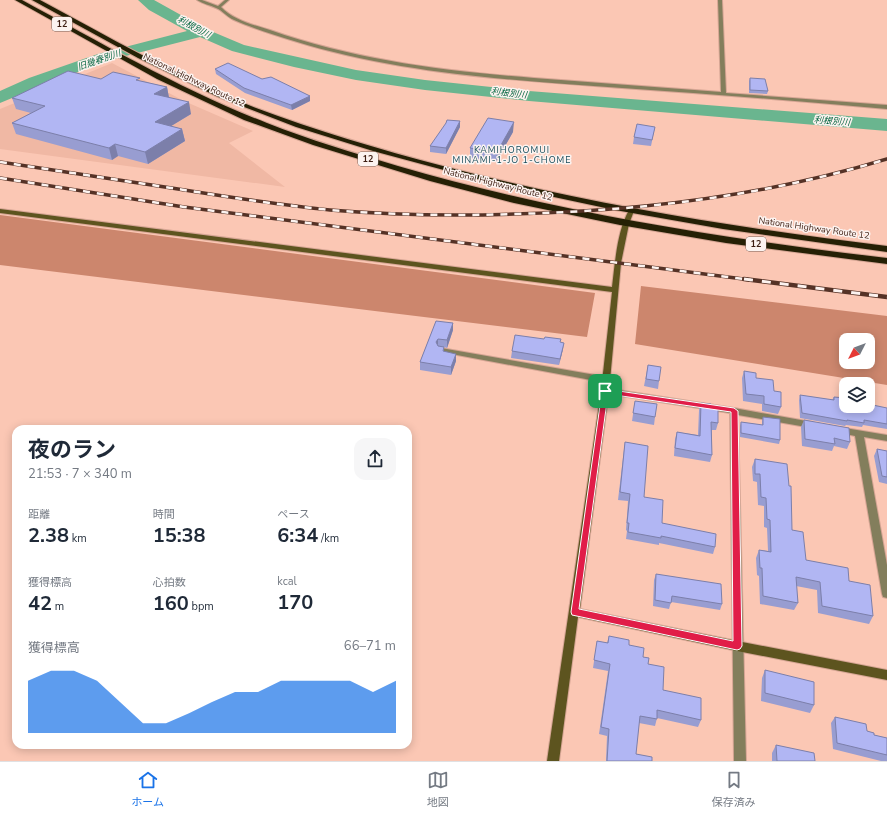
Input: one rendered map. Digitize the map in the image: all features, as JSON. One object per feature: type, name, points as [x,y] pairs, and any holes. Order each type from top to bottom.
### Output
[{"type":"highway","name":"National Highway Route 12","points":[[18,0],[206,100],[316,144],[460,187],[544,207],[626,224],[808,252],[887,261]]},
{"type":"highway","name":"National Highway Route 12","points":[[35,0],[206,89],[292,123],[340,139],[484,179],[631,211],[805,240],[887,249]]},
{"type":"street","points":[[199,0],[219,7],[228,14],[290,40],[326,50],[408,65],[532,79],[887,106]]},
{"type":"street","points":[[219,7],[227,0]]},
{"type":"street","points":[[720,0],[724,94]]},
{"type":"street","points":[[0,210],[615,290]]},
{"type":"street","points":[[553,761],[607,380],[618,263],[626,224],[631,211]]},
{"type":"street","points":[[440,350],[607,380]]},
{"type":"street","points":[[605,391],[734,411],[887,438]]},
{"type":"street","points":[[734,411],[740,761]]},
{"type":"street","points":[[859,433],[887,594]]},
{"type":"street","points":[[575,612],[737,646],[887,675]]},
{"type":"shaded area","points":[[112,63],[184,101],[253,131],[229,143],[285,187],[0,149],[0,109]]},
{"type":"shaded area","points":[[0,215],[595,293],[587,337],[0,265]]},
{"type":"shaded area","points":[[641,286],[887,316],[887,385],[875,383],[875,377],[839,377],[635,344]]},
{"type":"building","points":[[228,63],[262,79],[271,77],[310,96],[291,105],[244,88],[215,69]]},
{"type":"building","points":[[68,71],[101,79],[113,72],[140,78],[136,80],[167,87],[154,94],[189,102],[155,122],[182,129],[145,152],[115,144],[109,148],[12,123],[45,106],[12,98]]},
{"type":"building","points":[[750,78],[765,79],[768,91],[750,90]]},
{"type":"building","points":[[488,118],[514,122],[497,152],[470,148]]},
{"type":"building","points":[[447,120],[460,121],[446,148],[430,146],[446,123]]},
{"type":"building","points":[[637,124],[655,127],[652,140],[634,137]]},
{"type":"building","points":[[436,321],[453,323],[447,340],[438,339],[436,342],[438,346],[444,347],[443,351],[456,354],[451,367],[420,362]]},
{"type":"building","points":[[515,335],[544,339],[545,337],[561,339],[560,342],[564,343],[560,359],[512,351]]},
{"type":"building","points":[[648,365],[661,367],[659,381],[646,379]]},
{"type":"building","points":[[744,371],[756,373],[756,378],[773,380],[774,391],[781,392],[781,407],[764,404],[764,396],[746,394]]},
{"type":"building","points":[[800,395],[834,400],[834,397],[839,397],[839,413],[875,413],[875,405],[887,408],[887,424],[864,420],[864,423],[847,421],[802,413]]},
{"type":"building","points":[[635,401],[657,404],[655,417],[633,413]]},
{"type":"building","points":[[701,403],[711,404],[711,407],[718,408],[718,423],[711,422],[712,455],[675,448],[677,432],[700,436]]},
{"type":"building","points":[[763,417],[780,419],[780,440],[741,433],[741,422],[763,425]]},
{"type":"building","points":[[804,420],[849,428],[850,442],[834,438],[835,444],[805,439]]},
{"type":"building","points":[[625,442],[648,446],[644,497],[663,500],[662,523],[716,534],[715,547],[661,536],[661,538],[628,532],[629,523],[627,523],[630,494],[620,492]]},
{"type":"building","points":[[877,449],[887,451],[887,477],[882,476]]},
{"type":"building","points":[[755,459],[787,464],[789,486],[791,486],[792,530],[803,532],[806,560],[848,568],[849,581],[870,585],[873,616],[822,606],[820,582],[796,577],[798,603],[763,596],[762,568],[760,568],[759,550],[771,552],[770,520],[767,519],[766,498],[761,497],[760,474],[755,474]]},
{"type":"building","points":[[656,574],[721,584],[722,604],[672,596],[671,603],[655,600]]},
{"type":"building","points":[[609,636],[629,640],[629,645],[644,648],[643,657],[649,658],[648,664],[664,667],[663,690],[701,698],[701,720],[657,710],[657,719],[640,716],[636,754],[652,757],[652,761],[607,761],[609,729],[601,727],[610,664],[594,660],[597,641],[608,643]]},
{"type":"building","points":[[765,670],[814,682],[814,705],[765,693]]},
{"type":"building","points":[[835,717],[866,724],[867,731],[874,733],[874,735],[887,738],[887,755],[837,743]]},
{"type":"building","points":[[776,745],[814,753],[815,761],[777,761]]},
{"type":"waterway","name":"利根別川","points":[[145,0],[154,7],[201,32]]},
{"type":"waterway","name":"旧幾春別川","points":[[0,98],[35,82],[104,57],[201,32]]},
{"type":"waterway","name":"利根別川","points":[[201,32],[238,48],[294,62],[356,75],[425,85],[529,96],[887,125]]},
{"type":"railway","points":[[0,162],[235,198],[311,208],[376,213],[468,215],[609,209],[703,199],[796,183],[887,159]]},
{"type":"railway","points":[[0,178],[184,207],[751,280]]},
{"type":"railway","points":[[744,279],[887,297]]},
{"type":"district","name":"KAMIHOROMUI MINAMI-1-JO 1-CHOME","points":[[512,156]]},
{"type":"route","points":[[605,391],[734,411],[737,646],[575,612],[605,391]]}]
